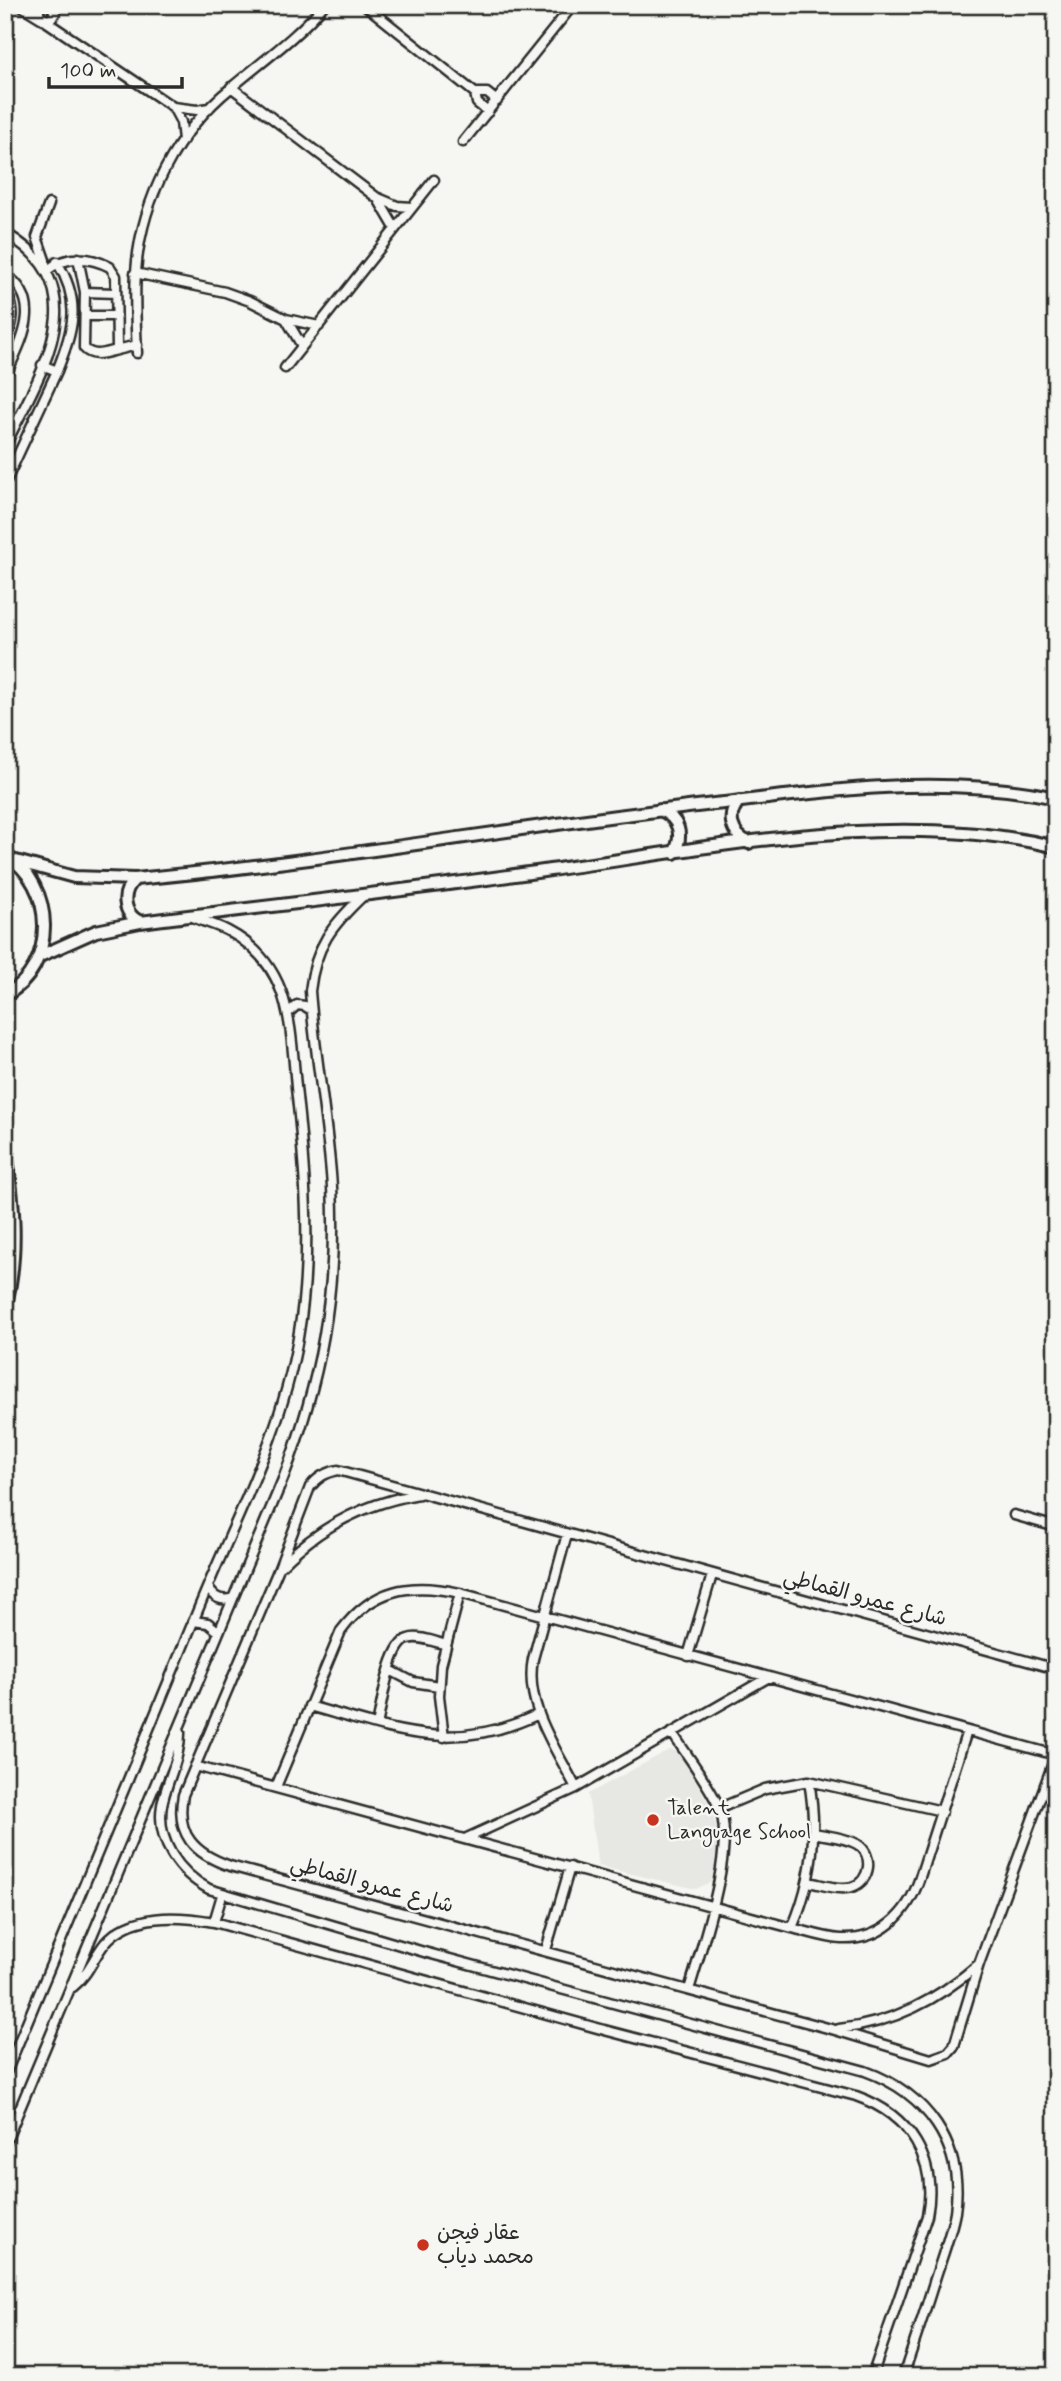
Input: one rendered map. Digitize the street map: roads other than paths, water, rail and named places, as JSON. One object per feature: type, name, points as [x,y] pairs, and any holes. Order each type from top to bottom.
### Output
[{"type":"street","points":[[20,5],[173,107],[181,122],[183,139]]},
{"type":"street","points":[[38,5],[38,12],[43,19]]},
{"type":"street","points":[[78,258],[85,292],[85,348],[95,355],[137,349],[135,273],[139,244],[149,208],[167,164],[183,139],[209,108],[290,40],[324,5]]},
{"type":"street","points":[[365,5],[475,93],[477,103],[488,112]]},
{"type":"street","points":[[463,142],[573,5]]},
{"type":"street","points":[[43,19],[50,19],[54,9]]},
{"type":"street","points":[[54,9],[67,34]]},
{"type":"street","points":[[231,87],[376,197],[397,206],[412,207]]},
{"type":"street","points":[[475,93],[483,92],[497,101]]},
{"type":"street","points":[[173,107],[197,110],[209,108]]},
{"type":"street","points":[[285,368],[434,180]]},
{"type":"street","points":[[376,197],[395,228]]},
{"type":"street","points":[[45,270],[45,260],[37,237],[49,204]]},
{"type":"street","points":[[5,233],[23,243],[45,270],[53,285],[57,304],[56,330],[5,446]]},
{"type":"street","points":[[45,270],[66,258],[78,258],[110,267],[116,276],[117,350]]},
{"type":"street","points":[[5,483],[68,343],[73,306],[64,273],[57,262]]},
{"type":"street","points":[[135,273],[225,292],[262,306],[286,319],[319,326]]},
{"type":"street","points":[[5,274],[19,287],[28,311],[24,335],[5,377]]},
{"type":"street","points":[[5,291],[13,313],[13,322],[5,342]]},
{"type":"street","points":[[85,292],[116,293]]},
{"type":"street","points":[[86,316],[116,316]]},
{"type":"street","points":[[286,319],[302,346]]},
{"type":"street","points":[[42,365],[57,371]]},
{"type":"street","points":[[5,855],[16,861],[75,877],[135,879],[660,810],[889,785],[997,788],[1056,798]]},
{"type":"street","points":[[739,801],[733,810],[731,821],[739,836],[749,843]]},
{"type":"street","points":[[660,810],[674,820],[679,831],[679,842],[674,853]]},
{"type":"street","points":[[40,956],[96,931],[140,922],[749,843],[856,832],[918,831],[1000,837],[1056,847]]},
{"type":"street","points":[[5,1007],[10,993],[29,975],[40,956],[45,932],[43,907],[34,884],[16,861]]},
{"type":"street","points":[[135,879],[128,887],[125,902],[131,916],[140,922]]},
{"type":"street","points":[[5,2144],[233,1598],[299,1436],[316,1381],[328,1320],[333,1265],[332,1185],[311,1010],[312,972],[317,954],[337,922],[366,894]]},
{"type":"street","points":[[5,2075],[193,1621],[260,1468],[293,1365],[303,1311],[308,1254],[307,1196],[289,1012],[277,978],[255,950],[225,929],[190,916]]},
{"type":"street","points":[[289,1012],[301,1005],[311,1010]]},
{"type":"street","points":[[5,1146],[15,1230],[13,1269],[5,1308]]},
{"type":"street","name":"شارع عمرو القماطي","points":[[1056,1669],[338,1470],[317,1478],[310,1487],[180,1808],[181,1822],[186,1834],[204,1854],[230,1866],[835,2030],[922,2057],[940,2057],[954,2046],[979,1964],[1056,1755]]},
{"type":"street","name":"شارع عمرو القماطي","points":[[279,1568],[308,1541],[341,1519],[381,1503],[423,1494]]},
{"type":"street","points":[[1014,1515],[1056,1527]]},
{"type":"street","points":[[567,1534],[530,1678],[539,1714],[576,1788]]},
{"type":"street","points":[[688,1656],[712,1575]]},
{"type":"street","points":[[208,1587],[216,1597],[225,1600],[233,1598]]},
{"type":"street","points":[[276,1787],[341,1631],[365,1605],[380,1596],[419,1588],[460,1593],[1056,1755]]},
{"type":"street","points":[[444,1737],[439,1686],[446,1645],[460,1593]]},
{"type":"street","points":[[193,1621],[208,1623],[219,1632]]},
{"type":"street","points":[[377,1725],[397,1647],[408,1639],[422,1639],[446,1645]]},
{"type":"street","points":[[390,1670],[413,1682],[439,1686]]},
{"type":"street","points":[[467,1839],[576,1788],[769,1677]]},
{"type":"street","points":[[309,1706],[410,1733],[444,1737],[493,1732],[539,1714]]},
{"type":"street","points":[[179,1727],[180,1749],[162,1805],[163,1828],[171,1853],[197,1883],[222,1895],[865,2071],[897,2085],[923,2107],[934,2120],[950,2151],[956,2183],[954,2214],[902,2376]]},
{"type":"street","points":[[195,1766],[841,1939],[871,1934],[894,1921],[909,1903],[967,1731]]},
{"type":"street","points":[[673,1734],[720,1808],[722,1858],[690,1990]]},
{"type":"street","points":[[720,1808],[765,1789],[809,1780],[942,1811]]},
{"type":"street","points":[[792,1928],[808,1882],[814,1833],[809,1780]]},
{"type":"street","points":[[808,1882],[839,1888],[852,1887],[863,1880],[868,1868],[866,1854],[858,1844],[814,1833]]},
{"type":"street","points":[[545,1950],[570,1867]]},
{"type":"street","points":[[214,1922],[222,1895]]},
{"type":"street","points":[[70,1989],[86,1974],[106,1942],[125,1927],[168,1918],[214,1922],[582,2024],[856,2096],[886,2110],[903,2124],[916,2142],[928,2174],[930,2196],[927,2217],[872,2376]]},
{"type":"street","name":"شارع عمرو القماطي","points":[[835,2030],[878,2023],[918,2008],[939,1996],[979,1964]]},
{"type":"street","points":[[5,2118],[18,2116]]},
{"type":"place","name":"Talent Language School","points":[[653,1820]]},
{"type":"place","name":"عقار فيجن محمد دياب","points":[[423,2245]]}]
